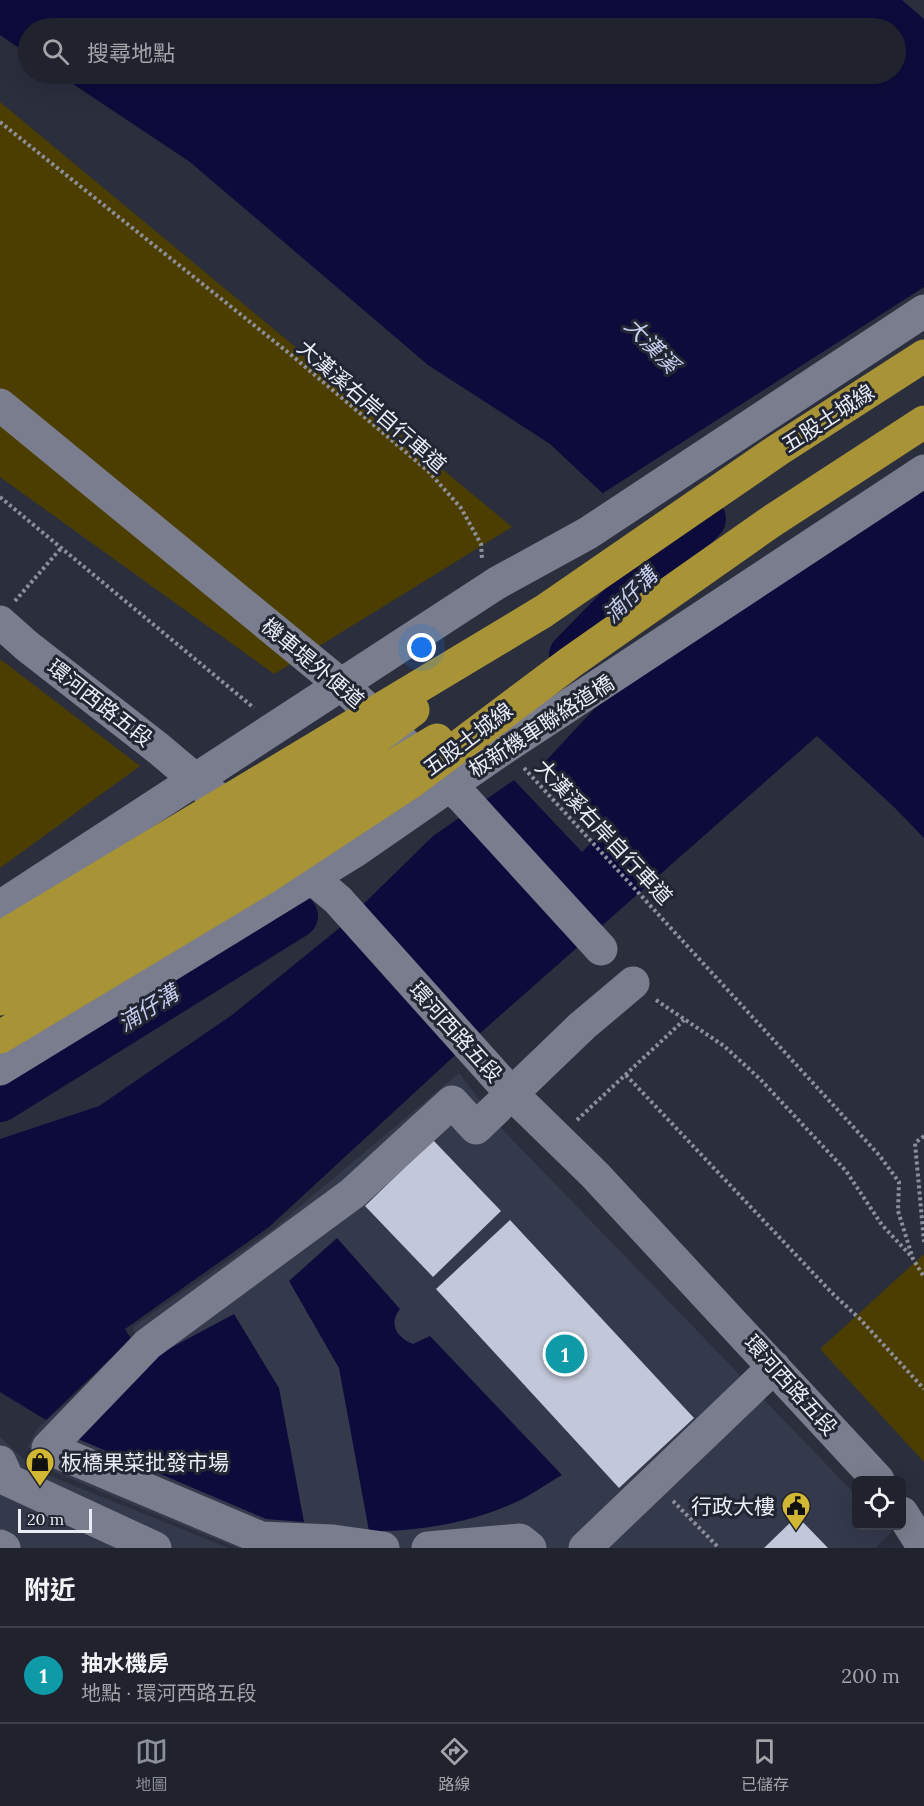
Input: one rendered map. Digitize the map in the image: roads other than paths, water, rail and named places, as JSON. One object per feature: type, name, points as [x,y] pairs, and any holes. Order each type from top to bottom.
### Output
[{"type":"highway","name":"五股土城線","points":[[0,938],[544,611],[778,450],[924,356]]},
{"type":"highway","name":"五股土城線","points":[[0,1037],[268,876],[401,789],[571,662],[769,524],[924,422]]},
{"type":"highway","points":[[0,964],[340,765],[544,611]]},
{"type":"highway","points":[[0,999],[571,662]]},
{"type":"street","points":[[0,907],[497,583],[588,533],[924,311]]},
{"type":"street","name":"機車堤外便道","points":[[0,405],[345,688],[464,800],[601,949]]},
{"type":"street","name":"板新機車聯絡道橋","points":[[0,1069],[355,851],[501,750],[619,675],[924,471]]},
{"type":"street","name":"環河西路五段","points":[[4,616],[27,646],[159,749],[338,900],[511,1093],[595,1176],[874,1476]]},
{"type":"street","points":[[383,1548],[333,1541],[261,1538],[48,1448],[148,1344],[353,1194],[452,1101],[476,1128],[511,1093],[633,983]]},
{"type":"street","points":[[585,1548],[774,1367]]},
{"type":"street","points":[[0,1462],[8,1480],[155,1548]]},
{"type":"street","points":[[906,1510],[924,1530]]},
{"type":"street","points":[[906,1519],[924,1548]]},
{"type":"street","points":[[428,1548],[520,1540],[530,1548]]},
{"type":"street","points":[[0,1546],[4,1548]]},
{"type":"water","name":"大漢溪","points":[[0,0],[902,0],[924,19],[924,838],[817,736],[452,1058],[269,1227],[125,1329],[131,1339],[46,1420],[0,1392],[0,1139],[99,1106],[232,1015],[337,930],[433,836],[514,780],[582,852],[601,833],[543,764],[596,707],[709,625],[630,519],[550,444],[428,365],[190,162],[73,84],[906,84],[906,18],[18,18],[18,47],[0,35]]},
{"type":"water","points":[[337,1238],[400,1309],[395,1320],[399,1334],[413,1344],[430,1336],[562,1475],[520,1500],[479,1516],[425,1528],[369,1531],[339,1368],[289,1281]]},
{"type":"water","points":[[234,1314],[279,1388],[304,1522],[266,1519],[71,1436],[150,1359]]},
{"type":"waterway","name":"湳仔溝","points":[[571,655],[704,519]]},
{"type":"waterway","name":"湳仔溝","points":[[0,1100],[296,916]]},
{"type":"place","name":"抽水機房","points":[[565,1354]]},
{"type":"place","name":"板橋果菜批發市場","points":[[40,1488]]},
{"type":"place","name":"行政大樓","points":[[796,1532]]}]
